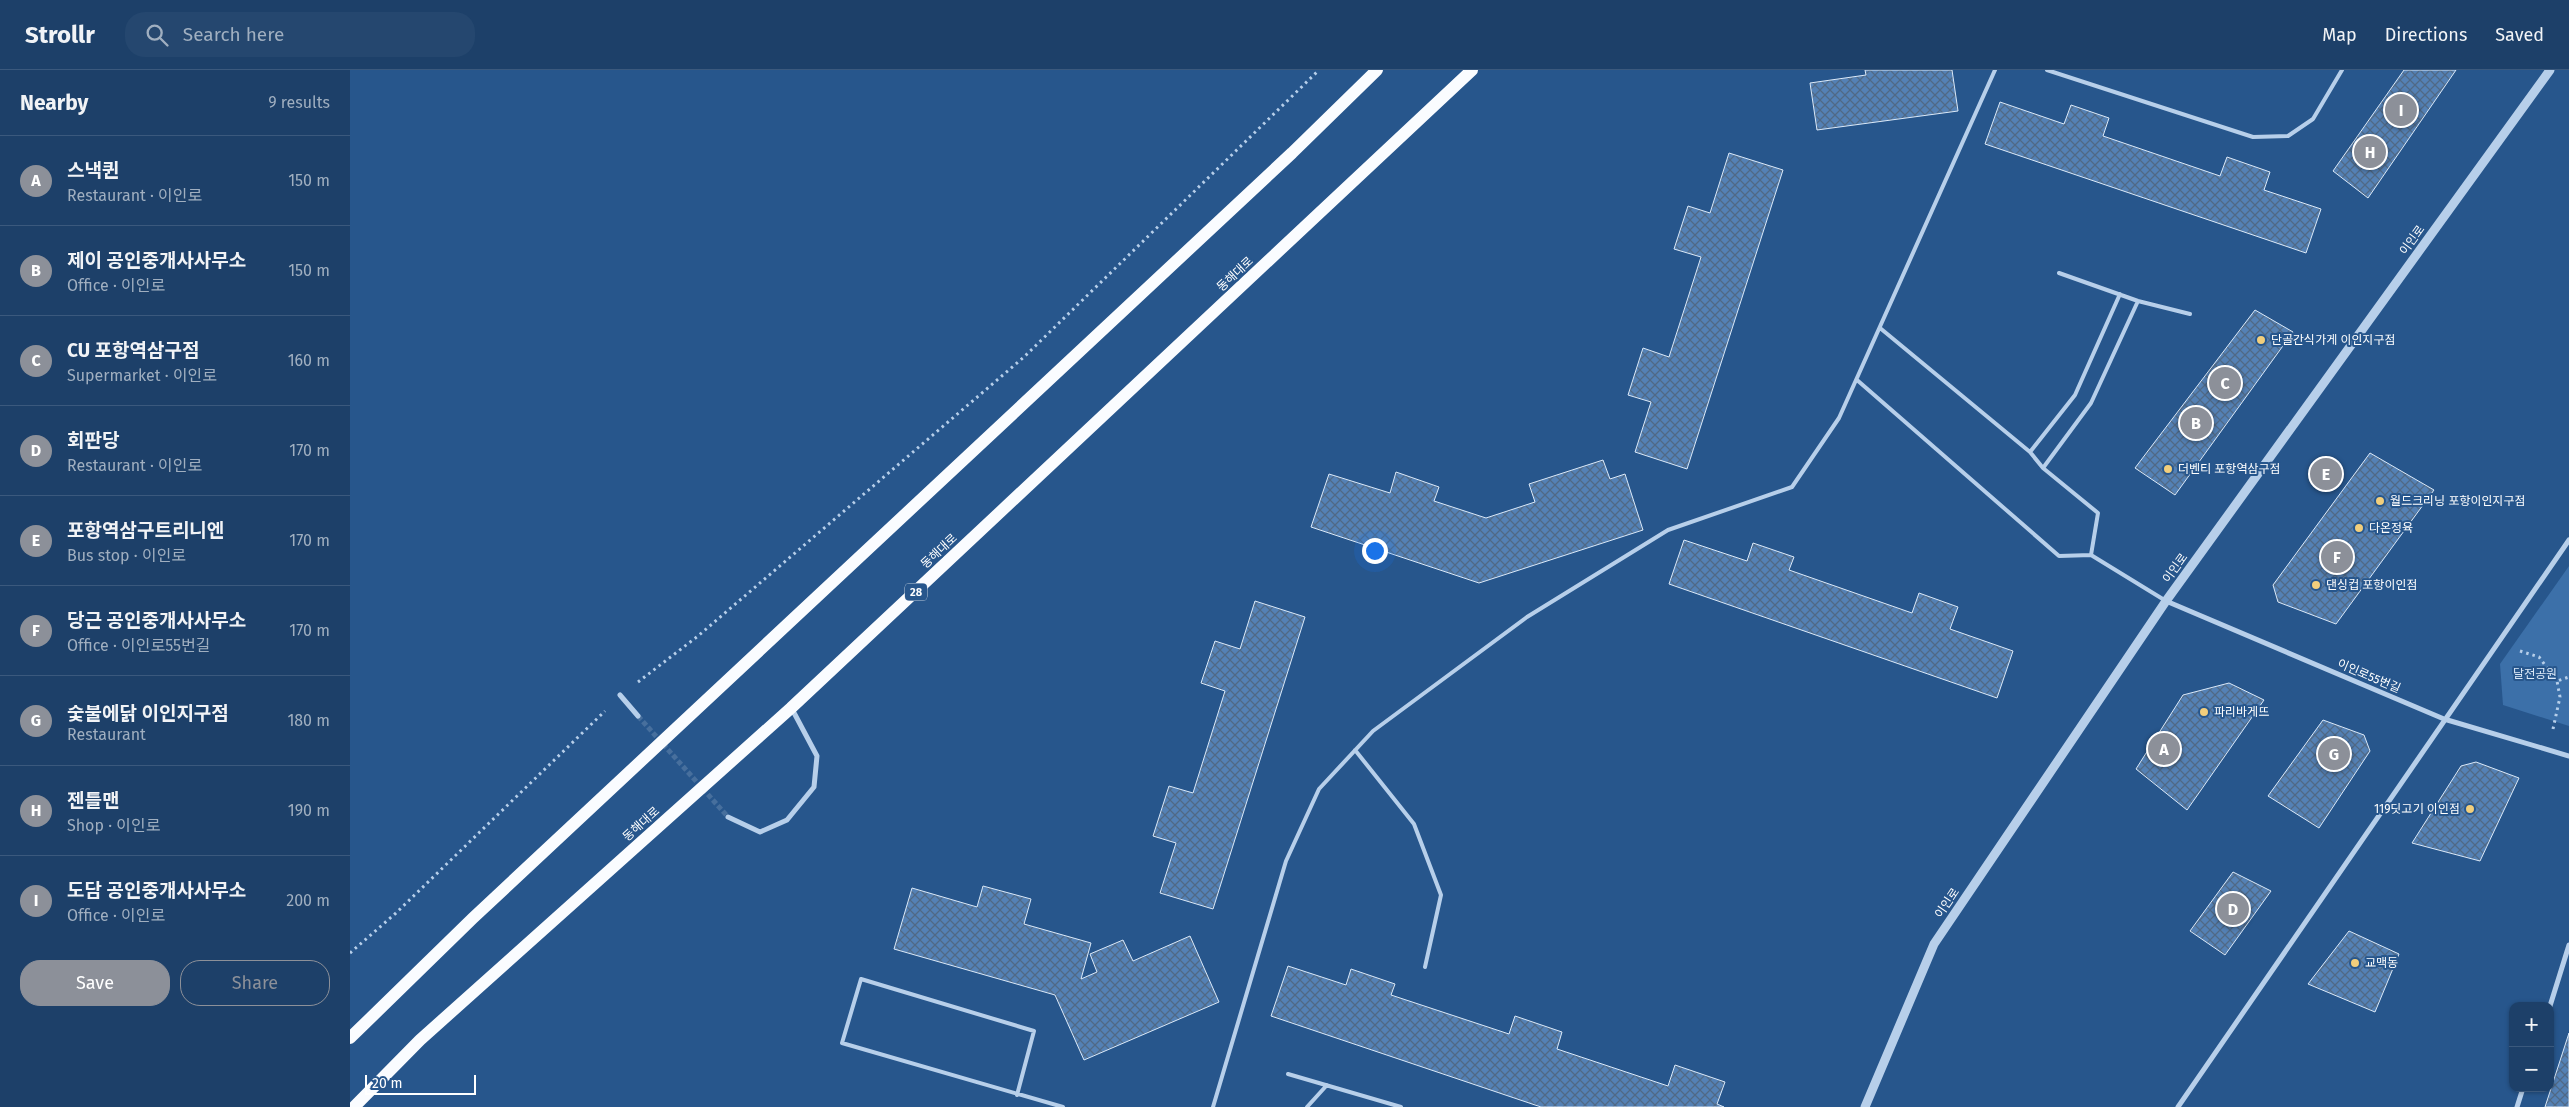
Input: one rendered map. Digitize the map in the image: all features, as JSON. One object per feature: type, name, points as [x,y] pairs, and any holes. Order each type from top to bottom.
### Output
[{"type":"main road","points":[[350,1038],[473,918],[1278,166],[1377,70]]},
{"type":"main road","name":"동해대로","points":[[354,1107],[420,1040],[791,708],[1472,70]]},
{"type":"street","name":"이인로","points":[[1865,1107],[1934,944],[2166,601],[2550,70]]},
{"type":"street","points":[[2178,1107],[2569,540]]},
{"type":"street","name":"이인로55번길","points":[[2166,601],[2444,719],[2569,756]]},
{"type":"street","points":[[620,695],[638,716]]},
{"type":"street","points":[[728,817],[760,832],[787,820],[814,787],[817,756],[791,708]]},
{"type":"street","points":[[2551,1002],[2569,945]]},
{"type":"street","points":[[2517,1107],[2522,1092]]},
{"type":"lane","points":[[1213,1107],[1286,861],[1319,789],[1373,730],[1528,617],[1668,530],[1792,487],[1839,418],[1995,70]]},
{"type":"lane","points":[[2047,70],[2253,137],[2288,136],[2313,119],[2342,70]]},
{"type":"lane","points":[[2059,274],[2138,301],[2190,314]]},
{"type":"lane","points":[[2030,452],[2074,395],[2120,294]]},
{"type":"lane","points":[[2043,468],[2090,403],[2138,301]]},
{"type":"lane","points":[[1880,328],[2030,452],[2043,468],[2098,513],[2090,555]]},
{"type":"lane","points":[[1856,380],[2058,556],[2090,555],[2166,601]]},
{"type":"lane","points":[[1356,750],[1414,824],[1442,895],[1426,967]]},
{"type":"lane","points":[[1017,1095],[1034,1031],[861,979],[842,1044],[1017,1095],[1063,1107]]},
{"type":"lane","points":[[1288,1074],[1400,1107]]},
{"type":"lane","points":[[1307,1107],[1328,1085]]},
{"type":"path","points":[[350,953],[396,914],[620,695],[698,636],[1024,357],[1319,70]]},
{"type":"path","points":[[2498,642],[2539,657],[2557,681],[2560,697],[2549,750]]},
{"type":"path","points":[[2557,681],[2569,677]]},
{"type":"green space","name":"달전공원","points":[[2569,566],[2569,726],[2503,705],[2500,664]]},
{"type":"building","points":[[1865,70],[1952,70],[1958,111],[1817,130],[1810,83],[1866,75]]},
{"type":"building","points":[[2404,70],[2456,70],[2368,198],[2333,171]]},
{"type":"building","points":[[2000,102],[2064,124],[2071,105],[2109,118],[2103,136],[2220,176],[2227,157],[2270,172],[2264,190],[2321,209],[2306,253],[1985,144]]},
{"type":"building","points":[[1729,153],[1783,170],[1687,469],[1635,452],[1651,402],[1628,395],[1643,348],[1669,357],[1701,257],[1674,249],[1688,206],[1710,213]]},
{"type":"building","points":[[2255,310],[2293,332],[2175,495],[2135,468]]},
{"type":"building","points":[[2370,453],[2434,490],[2336,624],[2278,602],[2273,585]]},
{"type":"building","points":[[1603,460],[1610,479],[1625,474],[1643,530],[1479,583],[1311,527],[1329,474],[1390,493],[1396,472],[1439,487],[1434,501],[1486,518],[1535,502],[1529,484]]},
{"type":"building","points":[[1684,540],[1747,561],[1753,543],[1794,557],[1789,570],[1912,613],[1919,593],[1958,607],[1950,629],[2013,651],[1997,698],[1669,584]]},
{"type":"building","points":[[1255,601],[1305,617],[1213,909],[1160,893],[1176,843],[1153,836],[1169,786],[1193,793],[1225,691],[1201,683],[1215,641],[1240,649]]},
{"type":"building","points":[[2229,683],[2264,700],[2187,810],[2136,769],[2183,695]]},
{"type":"building","points":[[2323,720],[2364,735],[2370,751],[2319,828],[2268,796]]},
{"type":"building","points":[[2476,762],[2519,778],[2480,861],[2412,843],[2461,766]]},
{"type":"building","points":[[2233,872],[2271,891],[2225,955],[2190,931]]},
{"type":"building","points":[[983,886],[1031,899],[1024,924],[1091,943],[1081,979],[1097,972],[1090,954],[1123,940],[1133,961],[1190,936],[1219,1002],[1084,1060],[1055,995],[894,949],[912,888],[977,907]]},
{"type":"building","points":[[2349,931],[2399,954],[2375,1012],[2308,984]]},
{"type":"building","points":[[1288,966],[1346,985],[1351,969],[1395,984],[1391,995],[1509,1034],[1515,1016],[1562,1032],[1557,1049],[1668,1086],[1675,1065],[1725,1082],[1717,1104],[1724,1107],[1541,1107],[1271,1016]]},
{"type":"building","points":[[2569,1033],[2569,1107],[2545,1107],[2550,1092],[2554,1092],[2554,1079]]},
{"type":"tunnel","points":[[638,716],[728,817]]},
{"type":"place","name":"도담 공인중개사사무소","points":[[2401,110]]},
{"type":"place","name":"젠틀맨","points":[[2370,152]]},
{"type":"place","name":"단골간식가게 이인지구점","points":[[2261,340]]},
{"type":"place","name":"CU 포항역삼구점","points":[[2225,383]]},
{"type":"place","name":"제이 공인중개사사무소","points":[[2196,423]]},
{"type":"place","name":"더벤티 포항역삼구점","points":[[2168,469]]},
{"type":"place","name":"포항역삼구트리니엔","points":[[2326,474]]},
{"type":"place","name":"월드크리닝 포항이인지구점","points":[[2380,501]]},
{"type":"place","name":"다온정육","points":[[2359,528]]},
{"type":"place","name":"당근 공인중개사사무소","points":[[2337,557]]},
{"type":"place","name":"댄싱컵 포항이인점","points":[[2316,585]]},
{"type":"place","name":"파리바게뜨","points":[[2204,712]]},
{"type":"place","name":"스낵퀸","points":[[2164,749]]},
{"type":"place","name":"숯불에닭 이인지구점","points":[[2334,754]]},
{"type":"place","name":"119딧고기 이인점","points":[[2470,809]]},
{"type":"place","name":"회판당","points":[[2233,909]]},
{"type":"place","name":"교맥동","points":[[2355,963]]}]
